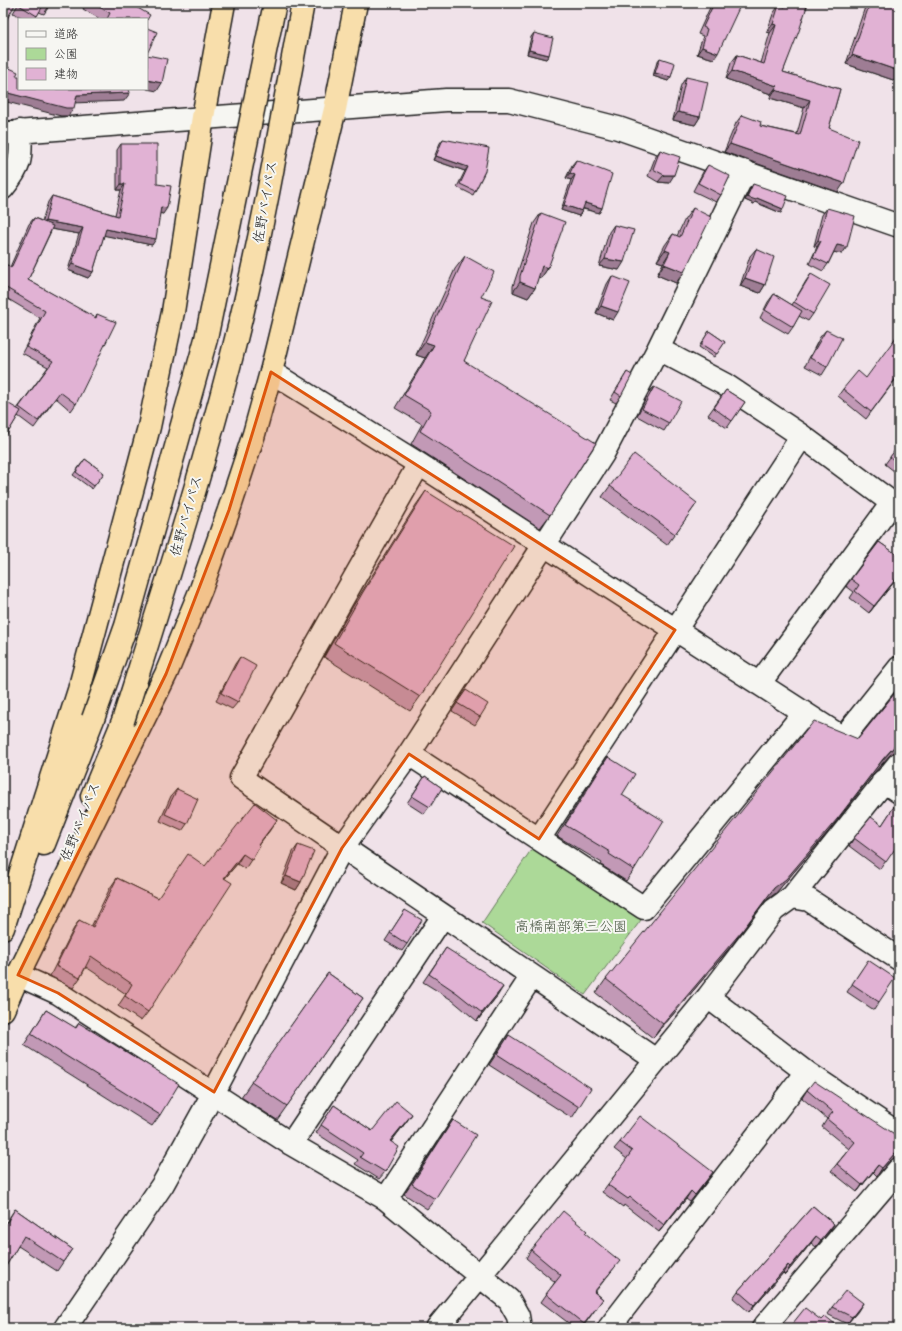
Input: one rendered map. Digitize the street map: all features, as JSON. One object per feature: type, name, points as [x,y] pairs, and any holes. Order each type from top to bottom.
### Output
[{"type":"highway","points":[[3,928],[79,690],[149,427],[173,312],[203,117],[224,3]]},
{"type":"highway","name":"佐野バイパス","points":[[3,943],[93,719],[128,619],[206,339],[275,3]]},
{"type":"highway","name":"佐野バイパス","points":[[3,1010],[123,721],[184,529],[236,339],[258,243],[303,3]]},
{"type":"highway","points":[[18,975],[166,674],[200,589],[229,510],[254,434],[271,372],[335,109],[356,3]]},
{"type":"street","points":[[3,188],[14,174],[22,156],[11,132],[446,100],[509,100],[618,128],[899,226]]},
{"type":"street","points":[[65,1328],[163,1184],[214,1092],[342,848],[409,754],[603,454],[658,349],[744,171]]},
{"type":"street","points":[[658,349],[724,384],[802,436],[896,505],[759,684]]},
{"type":"street","points":[[271,372],[419,464],[843,738],[899,668]]},
{"type":"street","points":[[539,840],[802,436]]},
{"type":"street","points":[[419,464],[241,778],[656,1060]]},
{"type":"street","points":[[409,754],[644,908],[804,713]]},
{"type":"street","points":[[437,1328],[708,998],[774,910],[792,897],[891,786],[899,763]]},
{"type":"street","points":[[792,897],[809,900],[899,959]]},
{"type":"street","points":[[291,1144],[443,916]]},
{"type":"street","points":[[18,975],[58,993],[214,1092],[291,1144],[386,1200],[509,1300],[518,1316],[520,1328]]},
{"type":"street","points":[[386,1200],[532,976]]},
{"type":"street","points":[[708,998],[806,1072],[899,1134]]},
{"type":"street","points":[[609,1328],[806,1072]]},
{"type":"street","points":[[763,1328],[899,1169]]},
{"type":"highlighted area","points":[[271,372],[675,630],[539,839],[409,754],[342,848],[214,1092],[58,993],[18,975],[166,674],[229,510]]},
{"type":"green space","name":"高橋南部第三公園","points":[[533,847],[644,916],[585,995],[482,923]]},
{"type":"building","points":[[3,3],[16,3],[3,26]]},
{"type":"building","points":[[20,3],[51,3],[49,7],[44,4],[37,16],[19,5]]},
{"type":"building","points":[[92,3],[129,3],[150,15],[148,18],[108,18],[110,13]]},
{"type":"building","points":[[714,3],[727,3],[739,8],[718,53],[702,47],[707,29],[703,27]]},
{"type":"building","points":[[787,3],[808,3],[783,72],[840,89],[829,128],[858,140],[844,183],[730,144],[742,115],[761,122],[760,126],[800,135],[810,100],[775,90],[777,86],[732,71],[737,55],[764,64],[776,25],[773,24],[779,5],[785,7]]},
{"type":"building","points":[[870,3],[889,3],[899,6],[899,71],[852,55]]},
{"type":"building","points":[[148,28],[157,32],[148,52]]},
{"type":"building","points":[[534,33],[553,38],[549,55],[529,50]]},
{"type":"building","points":[[148,55],[167,59],[162,83],[148,80]]},
{"type":"building","points":[[660,58],[675,63],[671,77],[655,73]]},
{"type":"building","points":[[3,65],[18,72],[16,76],[18,76],[18,90],[129,90],[130,93],[77,95],[74,108],[66,108],[3,93]]},
{"type":"building","points":[[686,77],[708,82],[700,117],[678,112]]},
{"type":"building","points":[[443,139],[489,148],[485,171],[475,191],[460,184],[468,167],[436,156]]},
{"type":"building","points":[[121,144],[157,144],[157,184],[171,186],[167,208],[161,207],[156,239],[106,229],[93,272],[72,264],[83,228],[45,221],[52,196],[118,216],[125,184],[121,184]]},
{"type":"building","points":[[660,150],[680,157],[674,175],[664,175],[653,169]]},
{"type":"building","points":[[576,160],[612,174],[602,208],[585,203],[582,211],[564,205],[575,175],[570,173]]},
{"type":"building","points":[[708,165],[730,176],[721,195],[698,183]]},
{"type":"building","points":[[753,184],[788,196],[783,209],[757,198],[756,200],[747,197]]},
{"type":"building","points":[[693,208],[711,217],[684,272],[664,264],[670,252],[665,250],[673,234],[680,237]]},
{"type":"building","points":[[827,208],[855,216],[847,247],[837,245],[828,264],[813,257],[821,241],[818,240]]},
{"type":"building","points":[[541,213],[565,222],[548,268],[542,266],[535,288],[520,282],[520,276]]},
{"type":"building","points":[[34,218],[53,226],[28,280],[96,318],[97,314],[116,322],[76,404],[60,392],[38,421],[19,407],[53,361],[26,347],[45,311],[3,286],[3,262],[11,268]]},
{"type":"building","points":[[614,225],[634,230],[624,262],[605,259]]},
{"type":"building","points":[[756,249],[774,257],[765,285],[745,278]]},
{"type":"building","points":[[465,256],[494,272],[481,297],[492,301],[464,361],[596,443],[550,515],[420,431],[431,411],[404,395],[434,345],[425,342]]},
{"type":"building","points":[[811,274],[830,285],[813,314],[794,302]]},
{"type":"building","points":[[612,276],[630,283],[618,312],[601,306]]},
{"type":"building","points":[[774,294],[802,311],[793,327],[765,310]]},
{"type":"building","points":[[826,330],[842,338],[827,367],[810,358]]},
{"type":"building","points":[[709,331],[725,342],[717,354],[701,344]]},
{"type":"building","points":[[899,333],[899,374],[871,412],[843,389],[858,371],[866,378]]},
{"type":"building","points":[[627,372],[632,375],[621,396],[615,392]]},
{"type":"building","points":[[654,387],[681,401],[669,423],[642,409]]},
{"type":"building","points":[[726,390],[745,402],[732,421],[714,408]]},
{"type":"building","points":[[4,401],[21,411],[9,431],[3,428]]},
{"type":"building","points":[[899,445],[899,464],[890,457]]},
{"type":"building","points":[[634,454],[697,503],[675,534],[610,486]]},
{"type":"building","points":[[85,459],[104,473],[94,486],[76,472]]},
{"type":"building","points":[[426,491],[514,546],[420,697],[334,643],[363,592]]},
{"type":"building","points":[[879,542],[899,556],[899,575],[874,606],[855,591],[859,585],[851,579]]},
{"type":"building","points":[[240,657],[256,666],[238,702],[221,693]]},
{"type":"building","points":[[899,688],[899,741],[883,759],[838,818],[786,879],[774,888],[742,931],[663,1024],[606,979],[814,721],[858,739]]},
{"type":"building","points":[[466,690],[488,704],[480,717],[457,703]]},
{"type":"building","points":[[608,757],[635,774],[622,795],[664,821],[634,870],[609,854],[610,852],[565,825]]},
{"type":"building","points":[[425,776],[442,788],[430,807],[412,796]]},
{"type":"building","points":[[177,789],[198,799],[187,824],[165,814]]},
{"type":"building","points":[[899,799],[899,843],[886,862],[854,838],[871,817],[882,825]]},
{"type":"building","points":[[255,803],[277,820],[258,845],[260,846],[252,860],[243,854],[224,878],[232,883],[148,1012],[125,996],[132,984],[91,956],[80,978],[56,966],[79,920],[93,927],[117,878],[158,898],[188,854],[205,866]]},
{"type":"building","points":[[298,845],[314,851],[301,882],[286,876]]},
{"type":"building","points":[[405,910],[422,920],[407,944],[390,933]]},
{"type":"building","points":[[446,948],[484,972],[503,987],[482,1013],[457,993],[429,974]]},
{"type":"building","points":[[868,960],[895,978],[879,1002],[852,984]]},
{"type":"building","points":[[328,973],[363,998],[287,1106],[251,1082]]},
{"type":"building","points":[[46,1010],[76,1028],[79,1023],[179,1084],[160,1115],[31,1034]]},
{"type":"building","points":[[509,1035],[591,1088],[579,1107],[497,1054]]},
{"type":"building","points":[[814,1081],[899,1137],[899,1150],[882,1168],[878,1165],[862,1185],[837,1164],[855,1142],[827,1119],[833,1112],[807,1090]]},
{"type":"building","points":[[396,1101],[412,1114],[390,1141],[399,1147],[385,1172],[360,1157],[363,1153],[321,1125],[334,1105],[372,1131]]},
{"type":"building","points":[[640,1116],[713,1172],[695,1195],[691,1191],[664,1225],[630,1197],[628,1199],[608,1185],[632,1151],[620,1142]]},
{"type":"building","points":[[453,1120],[476,1135],[435,1199],[412,1184]]},
{"type":"building","points":[[813,1206],[834,1224],[821,1240],[816,1236],[790,1267],[788,1265],[754,1305],[738,1291]]},
{"type":"building","points":[[15,1209],[72,1249],[63,1262],[24,1236],[3,1271],[3,1229]]},
{"type":"building","points":[[563,1211],[587,1231],[585,1233],[620,1261],[594,1292],[603,1299],[584,1324],[546,1294],[561,1275],[531,1250]]},
{"type":"building","points":[[846,1290],[863,1303],[852,1317],[832,1307]]},
{"type":"building","points":[[805,1308],[821,1320],[825,1316],[840,1328],[789,1328]]},
{"type":"building","points":[[899,1318],[899,1328],[894,1328]]}]
